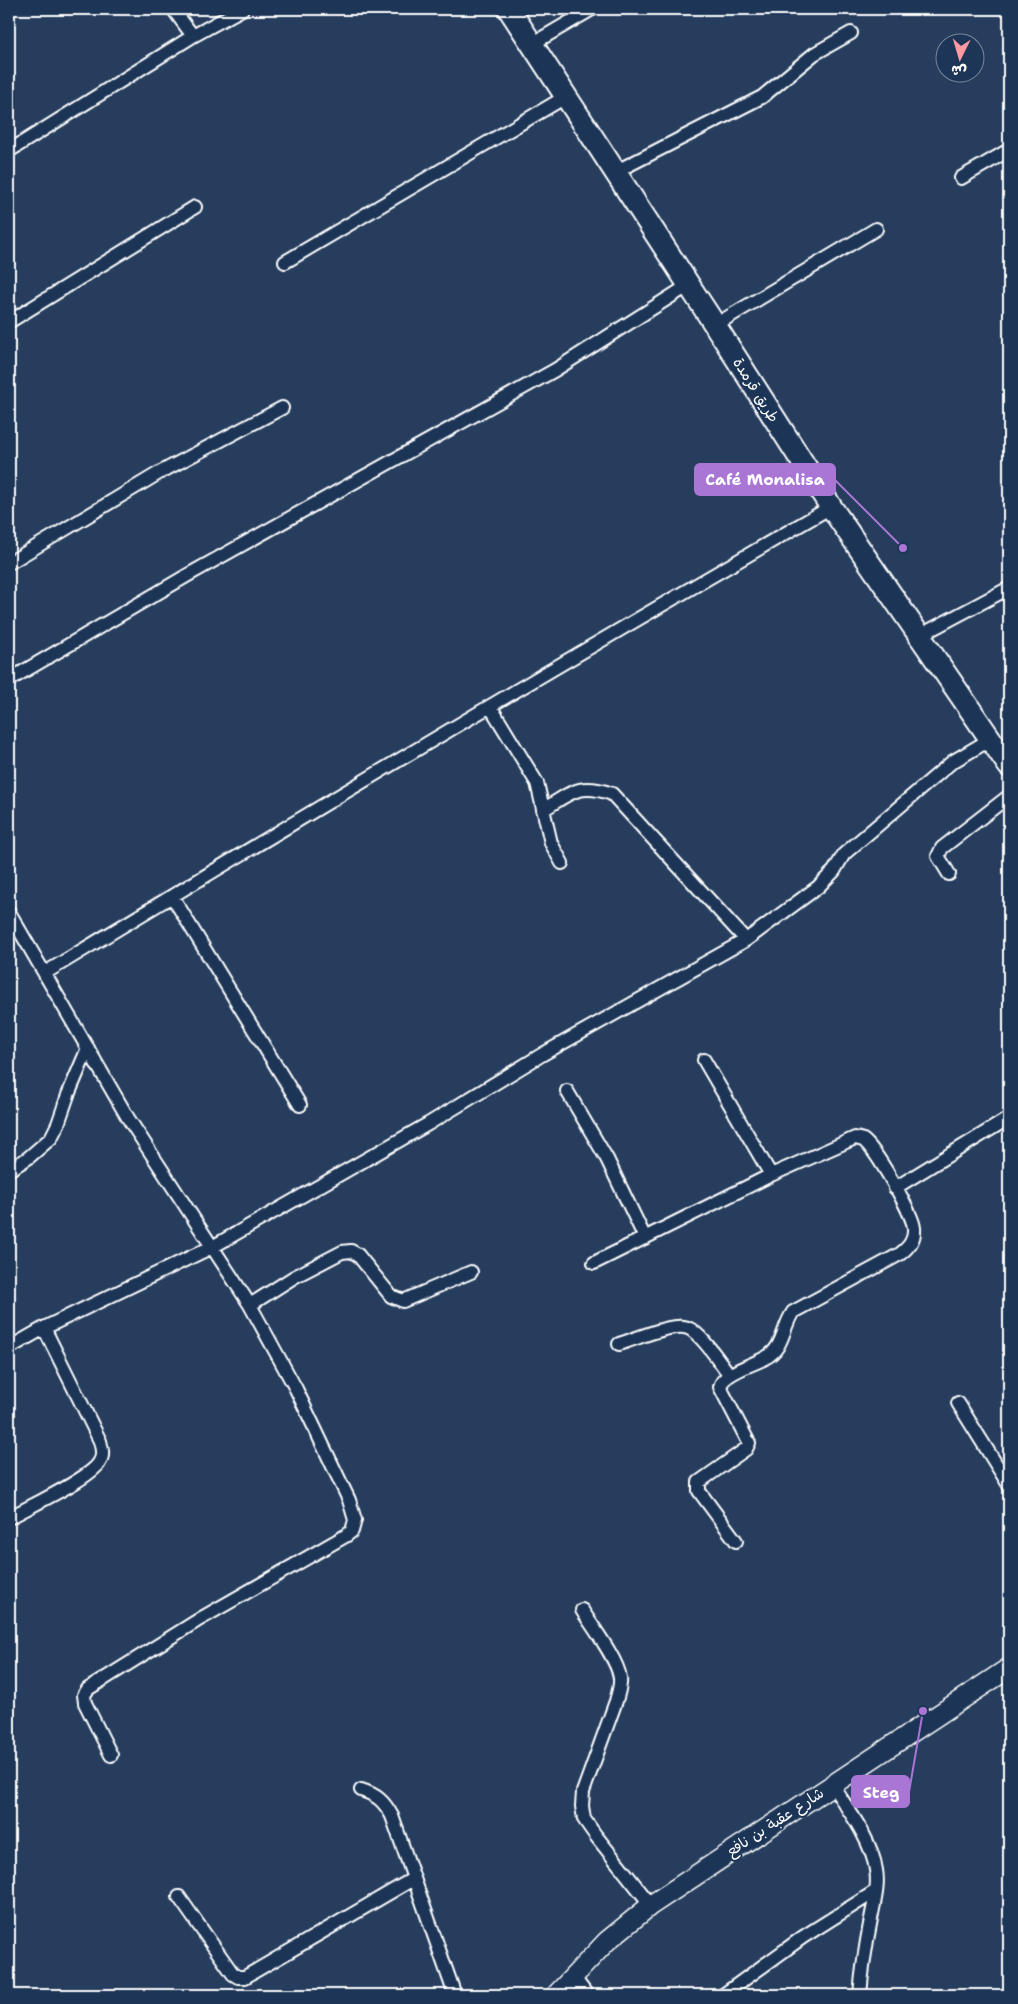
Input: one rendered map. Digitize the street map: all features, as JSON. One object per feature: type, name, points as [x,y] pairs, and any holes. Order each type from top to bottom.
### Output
[{"type":"main road","name":"طريق قرمدة","points":[[509,9],[831,507],[1009,766]]},
{"type":"main road","name":"شارع عقبة بن نافع","points":[[556,1995],[607,1941],[651,1905],[1009,1668]]},
{"type":"street","points":[[173,9],[193,36]]},
{"type":"street","points":[[9,150],[193,36],[242,9]]},
{"type":"street","points":[[532,44],[592,9]]},
{"type":"street","points":[[614,172],[762,97],[814,54],[851,33]]},
{"type":"street","points":[[285,262],[567,96]]},
{"type":"street","points":[[961,178],[1009,150]]},
{"type":"street","points":[[9,322],[195,207]]},
{"type":"street","points":[[715,325],[876,229]]},
{"type":"street","points":[[9,680],[204,566],[554,370],[689,285]]},
{"type":"street","points":[[9,563],[160,473],[282,408]]},
{"type":"street","points":[[45,973],[490,706],[831,507]]},
{"type":"street","points":[[919,636],[1009,588]]},
{"type":"street","points":[[490,706],[531,772],[541,794],[551,843],[562,863]]},
{"type":"street","points":[[9,1348],[44,1328],[214,1246],[428,1124],[543,1054],[746,940],[818,887],[834,871],[844,854],[952,762],[991,739]]},
{"type":"street","points":[[543,810],[576,790],[596,788],[612,794],[746,940]]},
{"type":"street","points":[[949,874],[938,856],[942,848],[1009,796]]},
{"type":"street","points":[[172,896],[300,1105]]},
{"type":"street","points":[[9,912],[128,1118],[214,1246],[250,1304],[296,1389],[333,1471],[349,1500],[354,1515],[355,1526],[347,1535],[200,1619],[88,1688],[84,1695],[85,1703],[111,1755]]},
{"type":"street","points":[[9,938],[20,931]]},
{"type":"street","points":[[9,1170],[28,1158],[51,1138],[88,1048]]},
{"type":"street","points":[[704,1060],[771,1176]]},
{"type":"street","points":[[568,1091],[607,1159],[645,1238]]},
{"type":"street","points":[[896,1188],[1009,1118]]},
{"type":"street","points":[[594,1263],[771,1176],[856,1138],[863,1140],[869,1147],[896,1188],[912,1218],[914,1229],[909,1247],[900,1254],[793,1312],[788,1320],[780,1345],[775,1351],[766,1358],[730,1375],[721,1382],[720,1387],[749,1443],[746,1449],[700,1482],[698,1487],[736,1541]]},
{"type":"street","points":[[250,1304],[294,1277],[342,1252],[351,1251],[358,1255],[391,1296],[403,1301],[471,1272]]},
{"type":"street","points":[[620,1344],[674,1327],[689,1328],[697,1334],[730,1375]]},
{"type":"street","points":[[9,1518],[85,1476],[99,1464],[103,1453],[100,1441],[44,1328]]},
{"type":"street","points":[[958,1403],[1009,1484]]},
{"type":"street","points":[[582,1610],[615,1662],[620,1676],[620,1688],[616,1701],[583,1792],[582,1806],[584,1818],[651,1905]]},
{"type":"street","points":[[832,1785],[853,1815],[872,1854],[876,1868],[876,1890],[864,1957],[860,1995]]},
{"type":"street","points":[[361,1790],[373,1794],[387,1807],[455,1995]]},
{"type":"street","points":[[179,1897],[232,1974],[238,1978],[244,1977],[413,1879]]},
{"type":"street","points":[[723,1995],[803,1937],[876,1890]]},
{"type":"street","points":[[573,1976],[586,1995]]},
{"type":"place","name":"Café Monalisa","points":[[903,548]]},
{"type":"place","name":"Steg","points":[[923,1711]]}]
